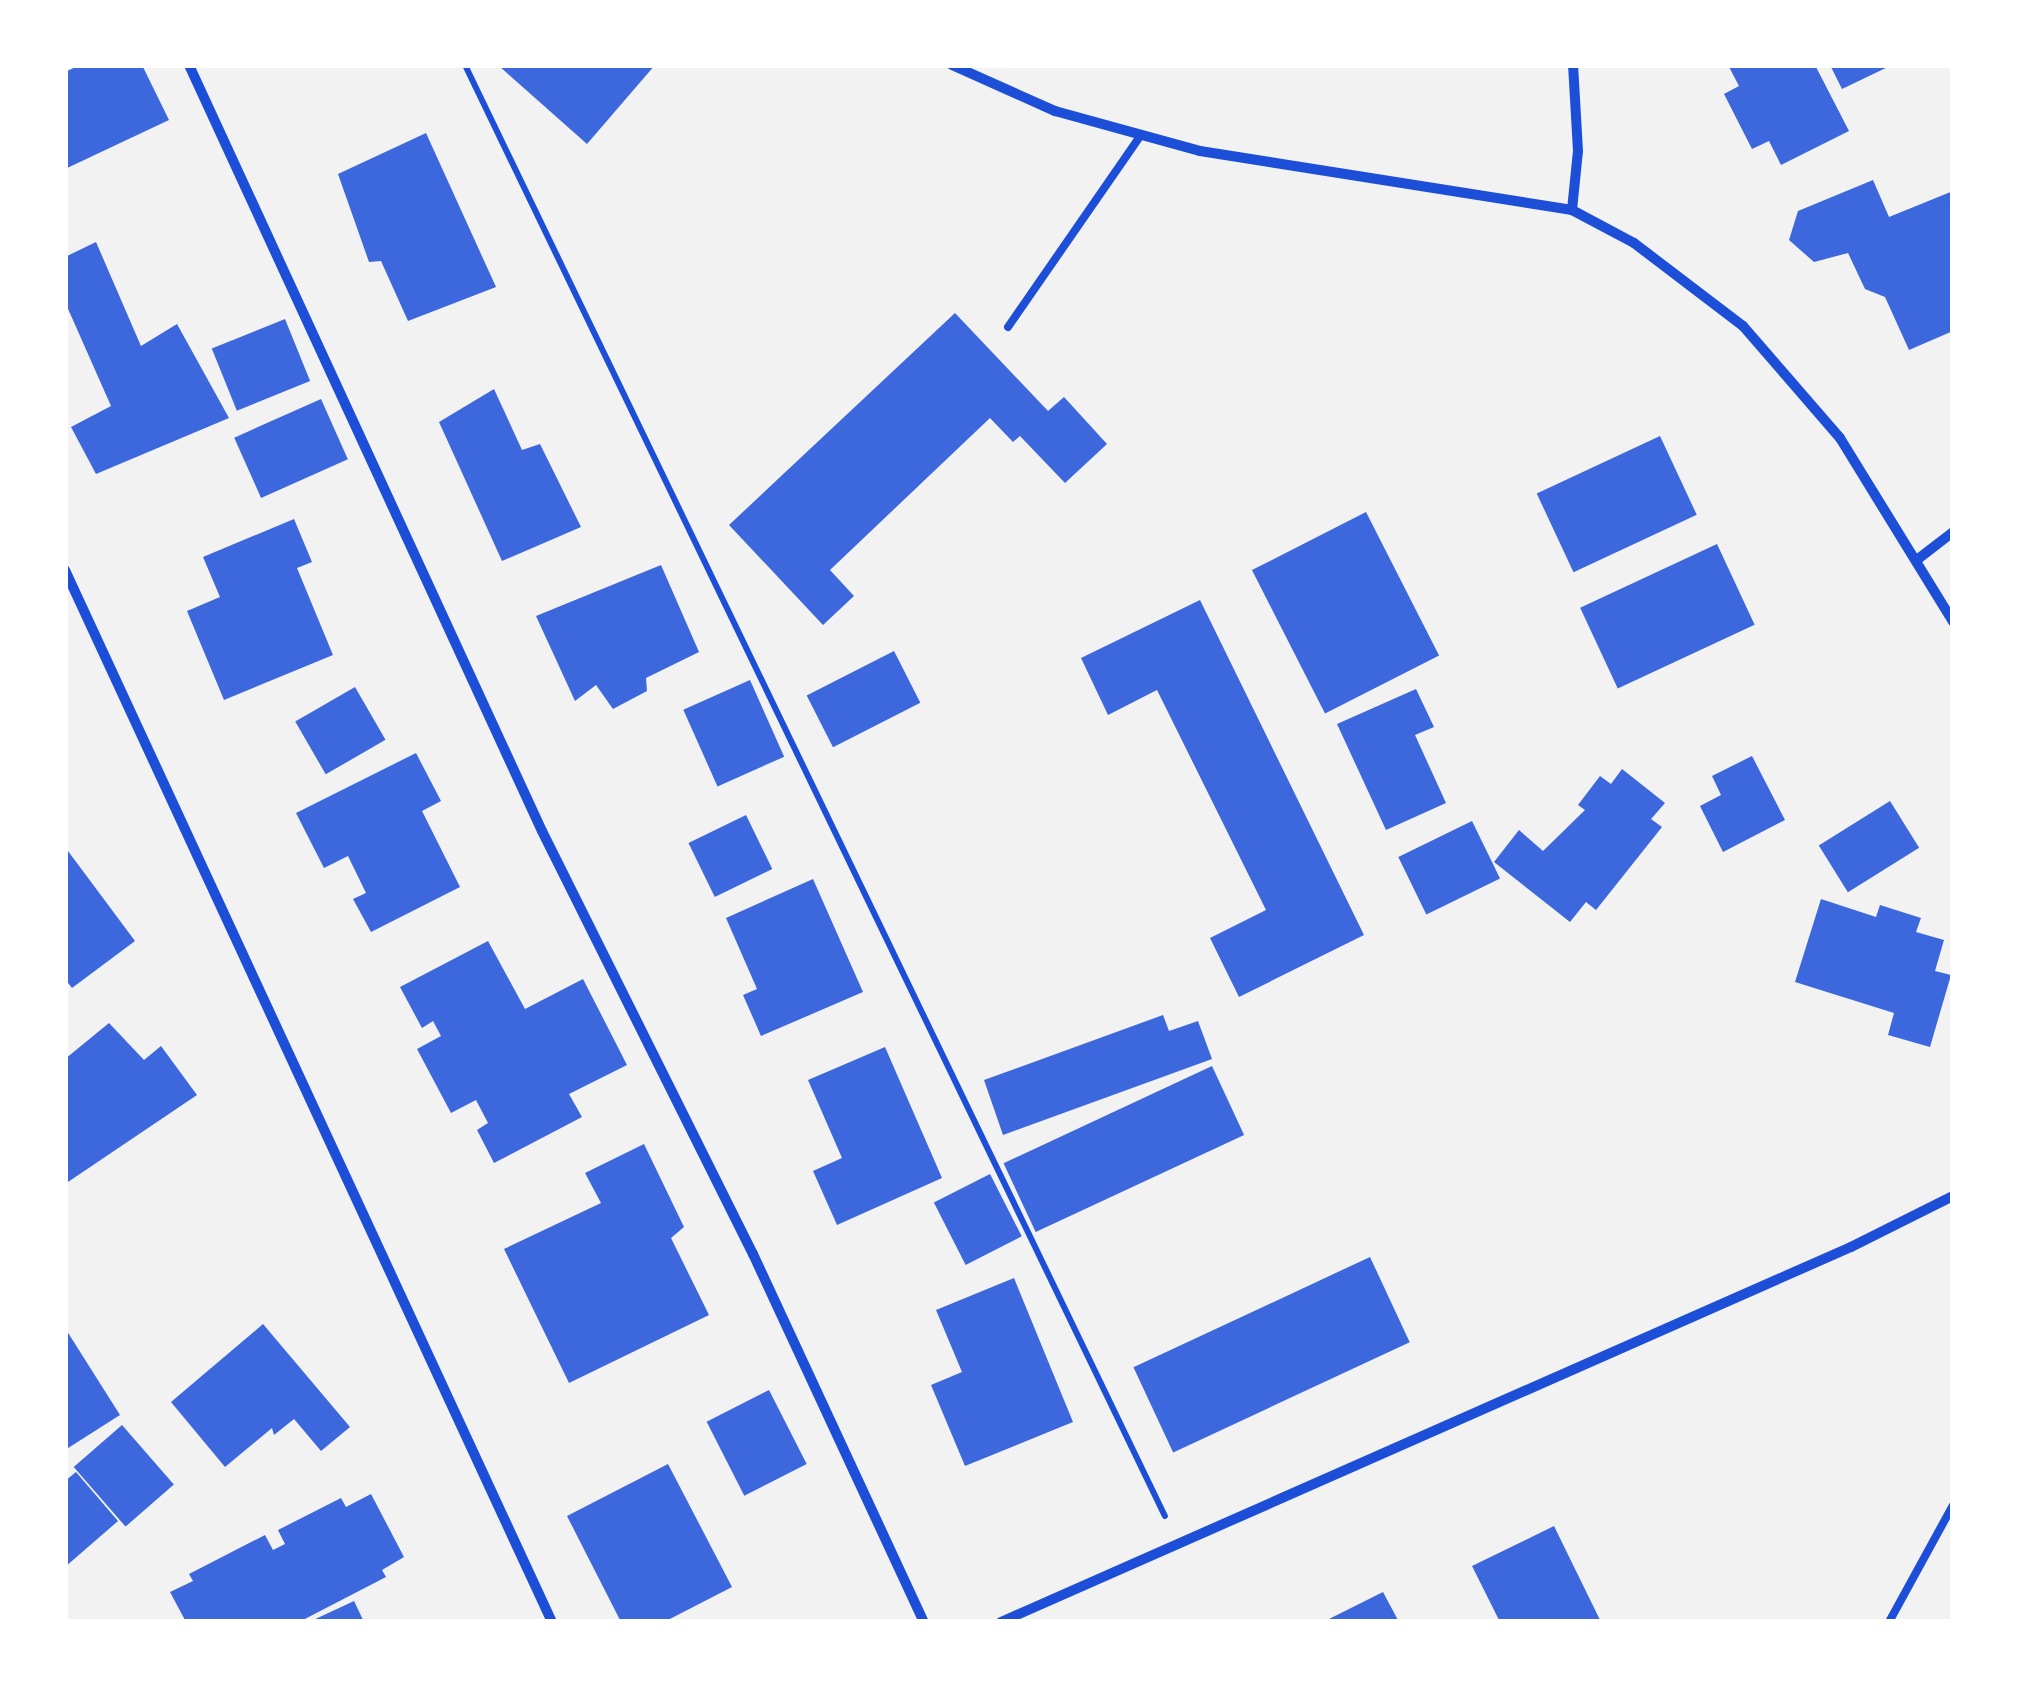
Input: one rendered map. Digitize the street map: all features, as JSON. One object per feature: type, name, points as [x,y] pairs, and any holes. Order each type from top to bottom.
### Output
[{"type":"street","points":[[189,65],[542,831],[753,1254],[924,1622]]},
{"type":"street","points":[[952,65],[1056,111],[1200,151],[1572,210],[1634,243],[1743,326],[1840,438],[1918,558],[1953,622]]},
{"type":"street","points":[[1572,210],[1578,151],[1573,65]]},
{"type":"street","points":[[1918,558],[1953,532]]},
{"type":"street","points":[[65,570],[552,1622]]},
{"type":"street","points":[[1001,1622],[1177,1539],[1833,1255],[1953,1196]]},
{"type":"lane","points":[[1008,327],[1141,135]]},
{"type":"lane","points":[[1888,1622],[1953,1505]]},
{"type":"path","points":[[465,65],[1177,1539]]},
{"type":"building","points":[[80,65],[142,65],[169,120],[65,169],[65,72]]},
{"type":"building","points":[[498,65],[655,65],[587,144]]},
{"type":"building","points":[[1728,65],[1815,65],[1849,131],[1781,165],[1769,141],[1752,149],[1724,94],[1739,86]]},
{"type":"building","points":[[1830,65],[1892,65],[1842,89]]},
{"type":"building","points":[[426,133],[496,287],[408,321],[381,261],[369,262],[338,174]]},
{"type":"building","points":[[1873,180],[1889,217],[1953,191],[1953,331],[1909,350],[1885,297],[1865,289],[1848,253],[1814,262],[1789,240],[1798,211]]},
{"type":"building","points":[[96,242],[141,346],[177,324],[229,418],[96,474],[71,427],[111,406],[65,302],[65,257]]},
{"type":"building","points":[[955,313],[1048,411],[1064,397],[1107,444],[1065,483],[1020,436],[1013,442],[990,418],[830,570],[854,596],[823,625],[729,525]]},
{"type":"building","points":[[285,319],[310,381],[237,411],[212,349]]},
{"type":"building","points":[[494,389],[522,450],[540,444],[581,527],[502,561],[439,422]]},
{"type":"building","points":[[321,399],[348,459],[261,498],[234,438]]},
{"type":"building","points":[[1660,436],[1697,515],[1574,572],[1537,493]]},
{"type":"building","points":[[1366,512],[1439,655],[1325,714],[1252,570]]},
{"type":"building","points":[[294,519],[312,562],[297,568],[333,655],[224,700],[187,611],[220,597],[203,557]]},
{"type":"building","points":[[1717,544],[1755,625],[1618,688],[1580,608]]},
{"type":"building","points":[[661,565],[699,652],[646,678],[647,691],[613,709],[596,685],[575,701],[536,616]]},
{"type":"building","points":[[1200,600],[1364,935],[1239,997],[1210,938],[1266,910],[1157,690],[1108,715],[1081,658]]},
{"type":"building","points":[[894,651],[920,703],[833,747],[807,695]]},
{"type":"building","points":[[750,680],[784,757],[717,786],[683,710]]},
{"type":"building","points":[[355,687],[386,740],[326,774],[295,722]]},
{"type":"building","points":[[1416,689],[1434,727],[1415,735],[1446,803],[1386,830],[1337,724]]},
{"type":"building","points":[[416,753],[441,801],[422,811],[460,887],[371,932],[353,899],[366,893],[348,856],[324,868],[296,813]]},
{"type":"building","points":[[1752,756],[1785,820],[1723,852],[1700,806],[1721,795],[1712,776]]},
{"type":"building","points":[[1622,769],[1665,803],[1651,819],[1662,827],[1596,910],[1586,902],[1570,922],[1494,862],[1519,830],[1543,851],[1585,810],[1578,805],[1600,776],[1611,784]]},
{"type":"building","points":[[1890,801],[1919,848],[1848,892],[1819,846]]},
{"type":"building","points":[[746,815],[772,869],[715,897],[688,843]]},
{"type":"building","points":[[1472,821],[1500,879],[1426,914],[1398,857]]},
{"type":"building","points":[[65,847],[135,941],[72,988],[65,979]]},
{"type":"building","points":[[813,879],[863,992],[761,1036],[743,995],[757,989],[726,918]]},
{"type":"building","points":[[1821,899],[1876,917],[1880,905],[1921,918],[1916,932],[1944,940],[1935,971],[1951,975],[1930,1047],[1888,1035],[1894,1013],[1795,982]]},
{"type":"building","points":[[488,941],[525,1009],[583,979],[627,1065],[569,1094],[582,1117],[494,1163],[477,1130],[488,1123],[476,1100],[451,1113],[417,1049],[441,1036],[433,1021],[422,1028],[400,987]]},
{"type":"building","points":[[1163,1015],[1169,1031],[1198,1021],[1212,1059],[1003,1135],[984,1080]]},
{"type":"building","points":[[109,1023],[144,1060],[161,1046],[197,1095],[65,1184],[65,1059]]},
{"type":"building","points":[[885,1047],[942,1178],[837,1225],[813,1171],[842,1158],[808,1080]]},
{"type":"building","points":[[1212,1066],[1244,1135],[1036,1232],[1004,1163]]},
{"type":"building","points":[[644,1144],[684,1227],[671,1238],[709,1315],[569,1383],[504,1249],[601,1203],[585,1173]]},
{"type":"building","points":[[990,1174],[1022,1236],[966,1265],[934,1203]]},
{"type":"building","points":[[1370,1257],[1410,1342],[1173,1452],[1133,1367]]},
{"type":"building","points":[[1014,1278],[1073,1422],[965,1466],[931,1385],[962,1372],[936,1310]]},
{"type":"building","points":[[263,1324],[350,1427],[321,1451],[294,1419],[274,1435],[272,1428],[225,1467],[171,1402]]},
{"type":"building","points":[[65,1328],[120,1415],[65,1450]]},
{"type":"building","points":[[769,1390],[807,1464],[744,1496],[707,1422]]},
{"type":"building","points":[[122,1425],[174,1485],[126,1527],[74,1467]]},
{"type":"building","points":[[668,1464],[732,1587],[664,1622],[621,1622],[567,1516]]},
{"type":"building","points":[[76,1472],[118,1521],[65,1567],[65,1481]]},
{"type":"building","points":[[371,1494],[404,1557],[382,1570],[386,1577],[299,1622],[186,1622],[170,1592],[193,1581],[189,1574],[265,1535],[273,1550],[285,1544],[278,1530],[341,1498],[346,1507]]},
{"type":"building","points":[[1554,1526],[1601,1622],[1500,1622],[1472,1566]]},
{"type":"building","points":[[1383,1592],[1399,1622],[1323,1622]]},
{"type":"building","points":[[354,1601],[364,1622],[309,1622]]}]
